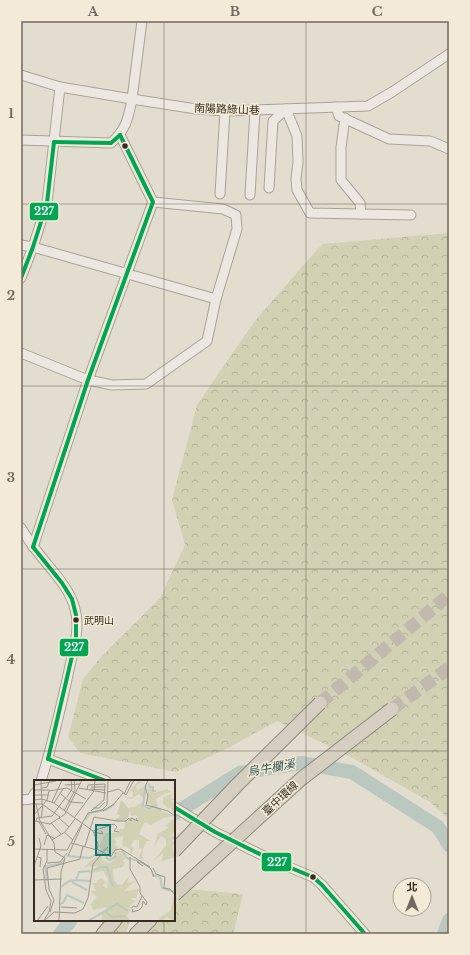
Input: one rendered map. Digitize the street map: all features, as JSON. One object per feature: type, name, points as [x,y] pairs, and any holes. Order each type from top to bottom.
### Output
[{"type":"highway","points":[[175,850],[238,784],[320,703]]},
{"type":"highway","name":"臺中環線","points":[[175,894],[301,778],[392,709]]},
{"type":"highway","points":[[103,934],[114,921]]},
{"type":"highway","points":[[136,934],[149,921]]},
{"type":"street","points":[[21,140],[111,144],[120,135],[127,123],[132,99],[142,21]]},
{"type":"street","name":"南陽路綠山巷","points":[[21,75],[60,87],[196,109],[255,111],[336,108],[368,106],[449,54]]},
{"type":"street","points":[[21,278],[48,203],[60,87]]},
{"type":"street","points":[[336,108],[339,116],[389,139],[430,141],[449,149]]},
{"type":"street","points":[[269,188],[273,121],[286,109],[297,136],[298,162],[296,179],[298,190],[310,213],[411,215]]},
{"type":"street","points":[[220,194],[225,111]]},
{"type":"street","points":[[250,195],[255,111]]},
{"type":"street","points":[[345,118],[341,147],[341,180],[360,203],[361,214]]},
{"type":"street","points":[[33,547],[88,380],[153,202],[120,135]]},
{"type":"street","points":[[21,353],[88,380],[112,385],[146,384],[207,341],[216,300],[237,229],[236,215],[223,209],[153,202]]},
{"type":"street","points":[[21,245],[33,247],[216,300]]},
{"type":"street","points":[[21,528],[33,547],[58,577],[75,608],[77,622],[76,639],[48,759],[41,780]]},
{"type":"street","points":[[48,759],[103,780]]},
{"type":"street","points":[[21,800],[31,799],[34,795]]},
{"type":"street","points":[[175,808],[215,832],[274,861],[313,877],[322,885],[365,934]]},
{"type":"green space","points":[[449,233],[449,819],[430,802],[349,756],[277,721],[230,747],[176,772],[80,753],[68,737],[83,679],[100,658],[160,598],[185,545],[172,500],[197,405],[254,322],[322,244]]},
{"type":"green space","points":[[175,888],[243,894],[233,934],[149,934],[152,921],[175,921]]},
{"type":"green space","points":[[103,921],[131,921],[125,934],[94,934]]},
{"type":"waterway","name":"烏牛欄溪","points":[[175,813],[240,773],[301,763],[352,772],[438,827],[449,845]]},
{"type":"waterway","name":"烏牛欄溪","points":[[444,934],[449,920]]},
{"type":"waterway","name":"烏牛欄溪","points":[[60,934],[70,921]]},
{"type":"tunnel","points":[[320,703],[449,595]]},
{"type":"tunnel","points":[[392,709],[449,668]]},
{"type":"transit line","name":"227","points":[[54,142],[111,143],[120,135]]},
{"type":"transit line","name":"227","points":[[33,547],[88,380],[153,202],[120,135]]},
{"type":"transit line","name":"227","points":[[21,278],[47,203],[54,142]]},
{"type":"transit line","name":"227","points":[[33,547],[62,583],[72,599],[76,615],[76,639],[48,759]]},
{"type":"transit line","name":"227","points":[[48,759],[103,780]]},
{"type":"transit line","name":"227","points":[[175,808],[215,832],[274,861],[313,877],[322,885],[365,934]]},
{"type":"place","name":"武明山","points":[[76,620]]}]
